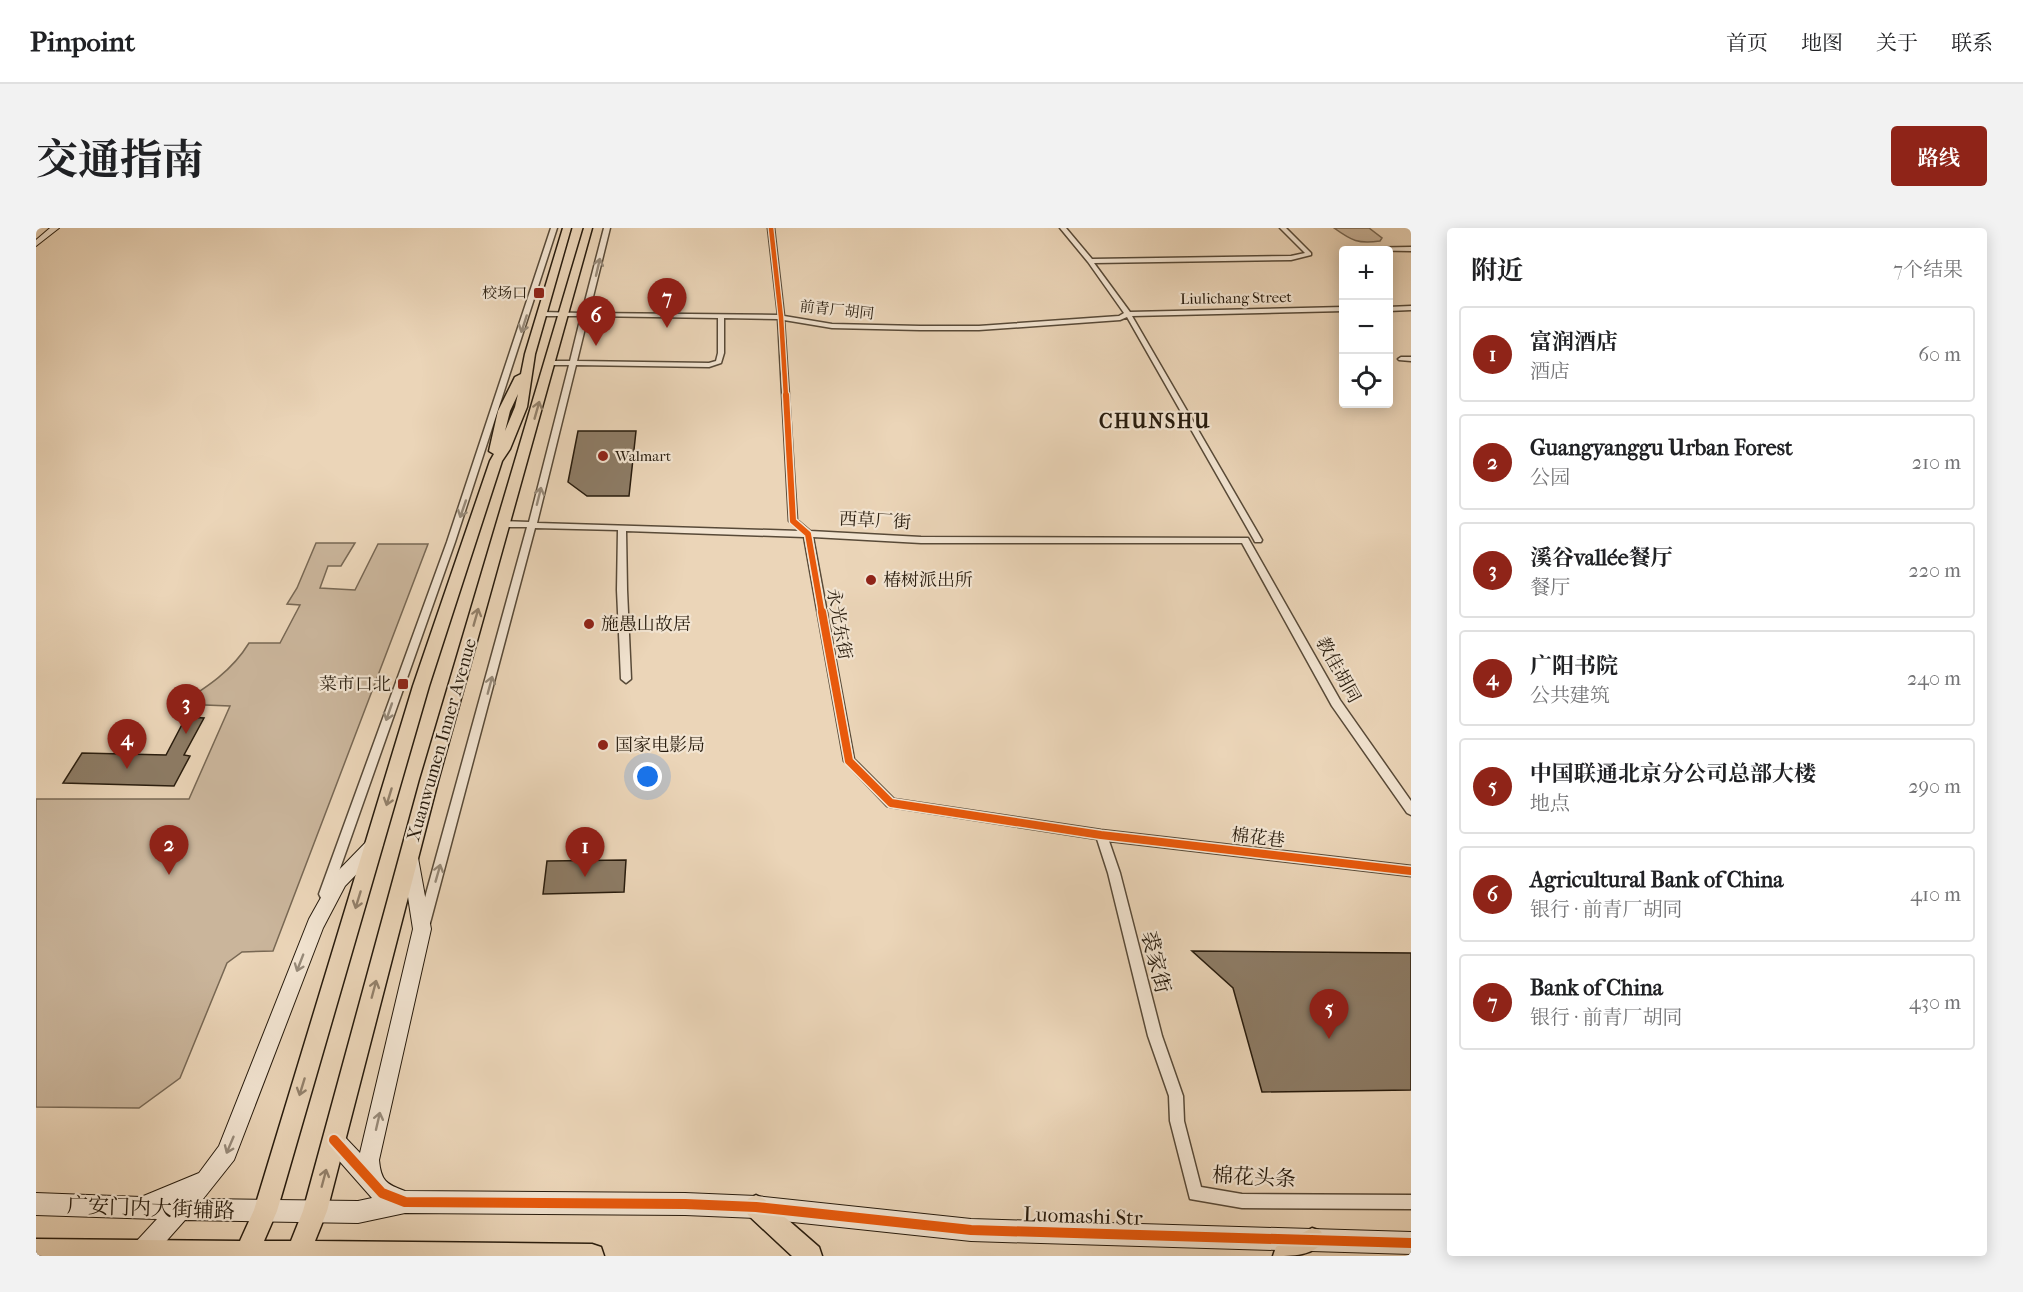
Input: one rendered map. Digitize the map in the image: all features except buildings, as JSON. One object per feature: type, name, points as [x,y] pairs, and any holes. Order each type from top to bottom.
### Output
[{"type":"main road","name":"Xuanwumen Inner Avenue","points":[[247,1255],[265,1210],[421,686],[496,461],[504,449],[521,407],[530,354],[567,228]]},
{"type":"main road","name":"Xuanwumen Inner Avenue","points":[[298,1255],[315,1211],[409,856],[588,228]]},
{"type":"main road","points":[[756,1207],[810,1256]]},
{"type":"main road","points":[[1285,1256],[1312,1240]]},
{"type":"main road","points":[[36,1251],[247,1255],[592,1256]]},
{"type":"street","points":[[36,244],[55,228]]},
{"type":"street","points":[[141,1253],[203,1180],[216,1169],[227,1153],[315,925],[451,542],[554,228]]},
{"type":"street","points":[[370,1178],[369,1160],[422,929],[532,525],[607,228]]},
{"type":"street","name":"永光东街","points":[[771,228],[781,317],[793,521],[808,534],[849,761],[891,804],[1101,835]]},
{"type":"street","points":[[1063,228],[1128,314],[1258,540]]},
{"type":"street","points":[[1090,261],[1291,258],[1309,254],[1283,228]]},
{"type":"street","points":[[1393,249],[1411,249]]},
{"type":"street","points":[[1393,309],[1411,308]]},
{"type":"street","name":"Liulichang Street","points":[[1128,314],[1339,309]]},
{"type":"street","name":"前青厂胡同","points":[[541,314],[781,317],[832,326],[955,328],[1120,318],[1128,314]]},
{"type":"street","points":[[551,363],[709,366],[718,362],[721,353],[721,316]]},
{"type":"street","points":[[1401,358],[1411,358]]},
{"type":"street","name":"西草厂街","points":[[503,524],[921,540],[1245,540]]},
{"type":"street","points":[[622,528],[626,679]]},
{"type":"street","name":"教佳胡同","points":[[1245,540],[1336,704],[1411,810]]},
{"type":"street","name":"棉花巷","points":[[1101,835],[1411,871]]},
{"type":"street","name":"裘家街","points":[[1101,835],[1114,873],[1155,1036],[1176,1096]]},
{"type":"street","points":[[315,925],[339,881],[375,844]]},
{"type":"street","points":[[409,856],[422,929]]},
{"type":"street","name":"棉花头条","points":[[1176,1096],[1177,1121],[1195,1194],[1242,1201],[1411,1202]]},
{"type":"street","points":[[334,1140],[382,1193],[405,1202]]},
{"type":"street","points":[[140,1208],[203,1180]]},
{"type":"street","points":[[315,1211],[358,1212],[405,1202]]},
{"type":"street","name":"Luomashi Str","points":[[405,1202],[685,1204],[756,1207],[971,1230],[1411,1243]]},
{"type":"street","name":"广安门内大街辅路","points":[[36,1204],[178,1210],[315,1211]]},
{"type":"shaded area","points":[[1334,228],[1369,228],[1382,238],[1380,241],[1361,242],[1351,239]]},
{"type":"shaded area","points":[[316,543],[355,543],[341,566],[328,566],[320,588],[355,590],[378,544],[428,544],[273,951],[242,952],[227,963],[180,1078],[139,1108],[36,1107],[36,799],[189,799],[230,706],[180,704],[227,670],[249,643],[280,643],[300,605],[287,604],[297,588]]},
{"type":"cycle path","points":[[771,228],[781,317],[793,521],[808,534],[849,761],[891,803],[1101,835],[1411,871]]},
{"type":"cycle path","points":[[334,1140],[382,1193],[405,1202],[685,1204],[756,1207],[971,1230],[1411,1243]]},
{"type":"place","name":"校场口","points":[[539,293]]},
{"type":"place","name":"Bank of China","points":[[667,328]]},
{"type":"place","name":"Agricultural Bank of China","points":[[596,346]]},
{"type":"place","name":"Walmart","points":[[603,456]]},
{"type":"place","name":"椿树派出所","points":[[871,580]]},
{"type":"place","name":"施愚山故居","points":[[589,624]]},
{"type":"place","name":"菜市口北","points":[[403,684]]},
{"type":"place","name":"溪谷vallée餐厅","points":[[186,734]]},
{"type":"place","name":"国家电影局","points":[[603,745]]},
{"type":"place","name":"广阳书院","points":[[127,769]]},
{"type":"place","name":"Guangyanggu Urban Forest","points":[[169,875]]},
{"type":"place","name":"富润酒店","points":[[585,877]]},
{"type":"place","name":"中国联通北京分公司总部大楼","points":[[1329,1039]]},
{"type":"district","name":"CHUNSHU","points":[[1155,421]]}]
